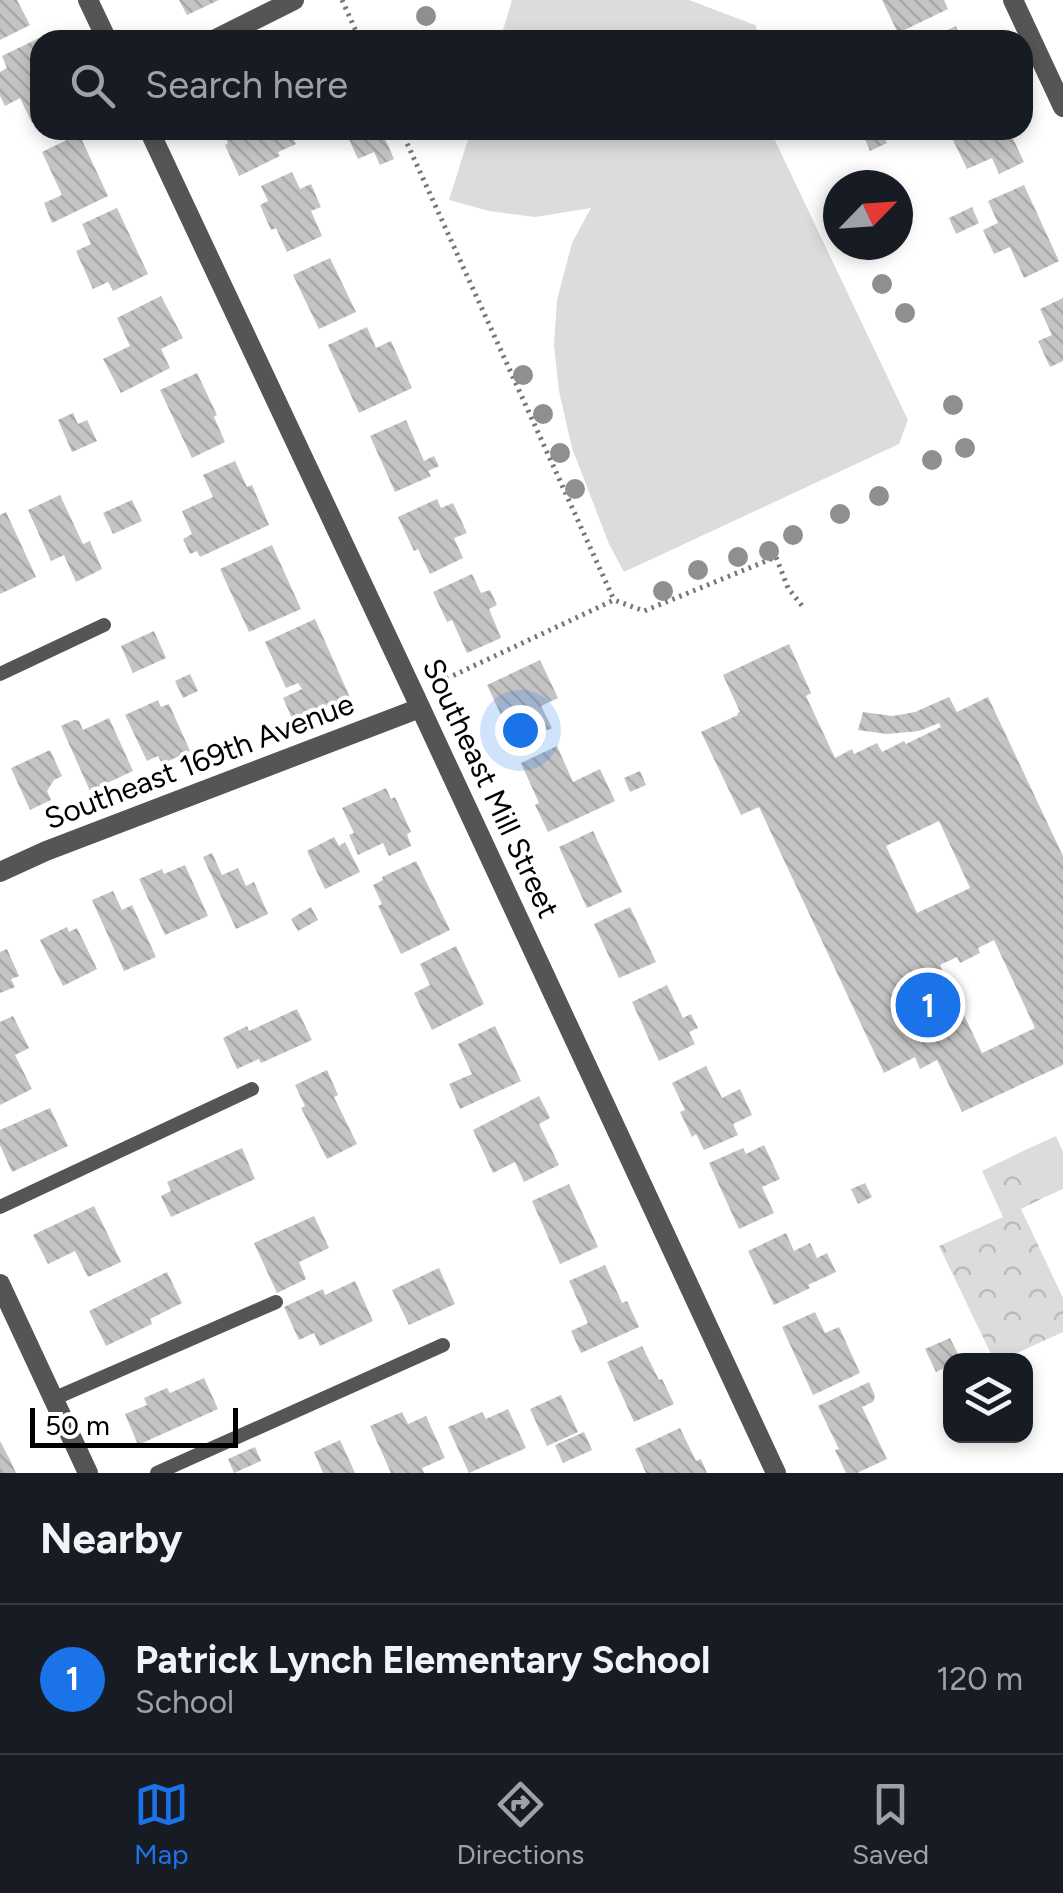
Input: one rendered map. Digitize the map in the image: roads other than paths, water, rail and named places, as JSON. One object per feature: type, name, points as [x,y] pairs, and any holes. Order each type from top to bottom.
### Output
[{"type":"street","points":[[88,0],[102,30]]},
{"type":"street","points":[[234,30],[294,0]]},
{"type":"street","points":[[1013,0],[1027,30]]},
{"type":"street","points":[[1033,43],[1063,108]]},
{"type":"street","name":"Southeast Mill Street","points":[[154,140],[776,1473]]},
{"type":"street","name":"Southeast 169th Avenue","points":[[0,872],[417,701]]},
{"type":"street","points":[[0,1284],[88,1473]]},
{"type":"lane","points":[[0,674],[104,625]]},
{"type":"lane","points":[[0,1207],[252,1089]]},
{"type":"lane","points":[[54,1399],[276,1302]]},
{"type":"lane","points":[[158,1473],[443,1345]]},
{"type":"place","name":"Patrick Lynch Elementary School","points":[[928,1005]]}]
